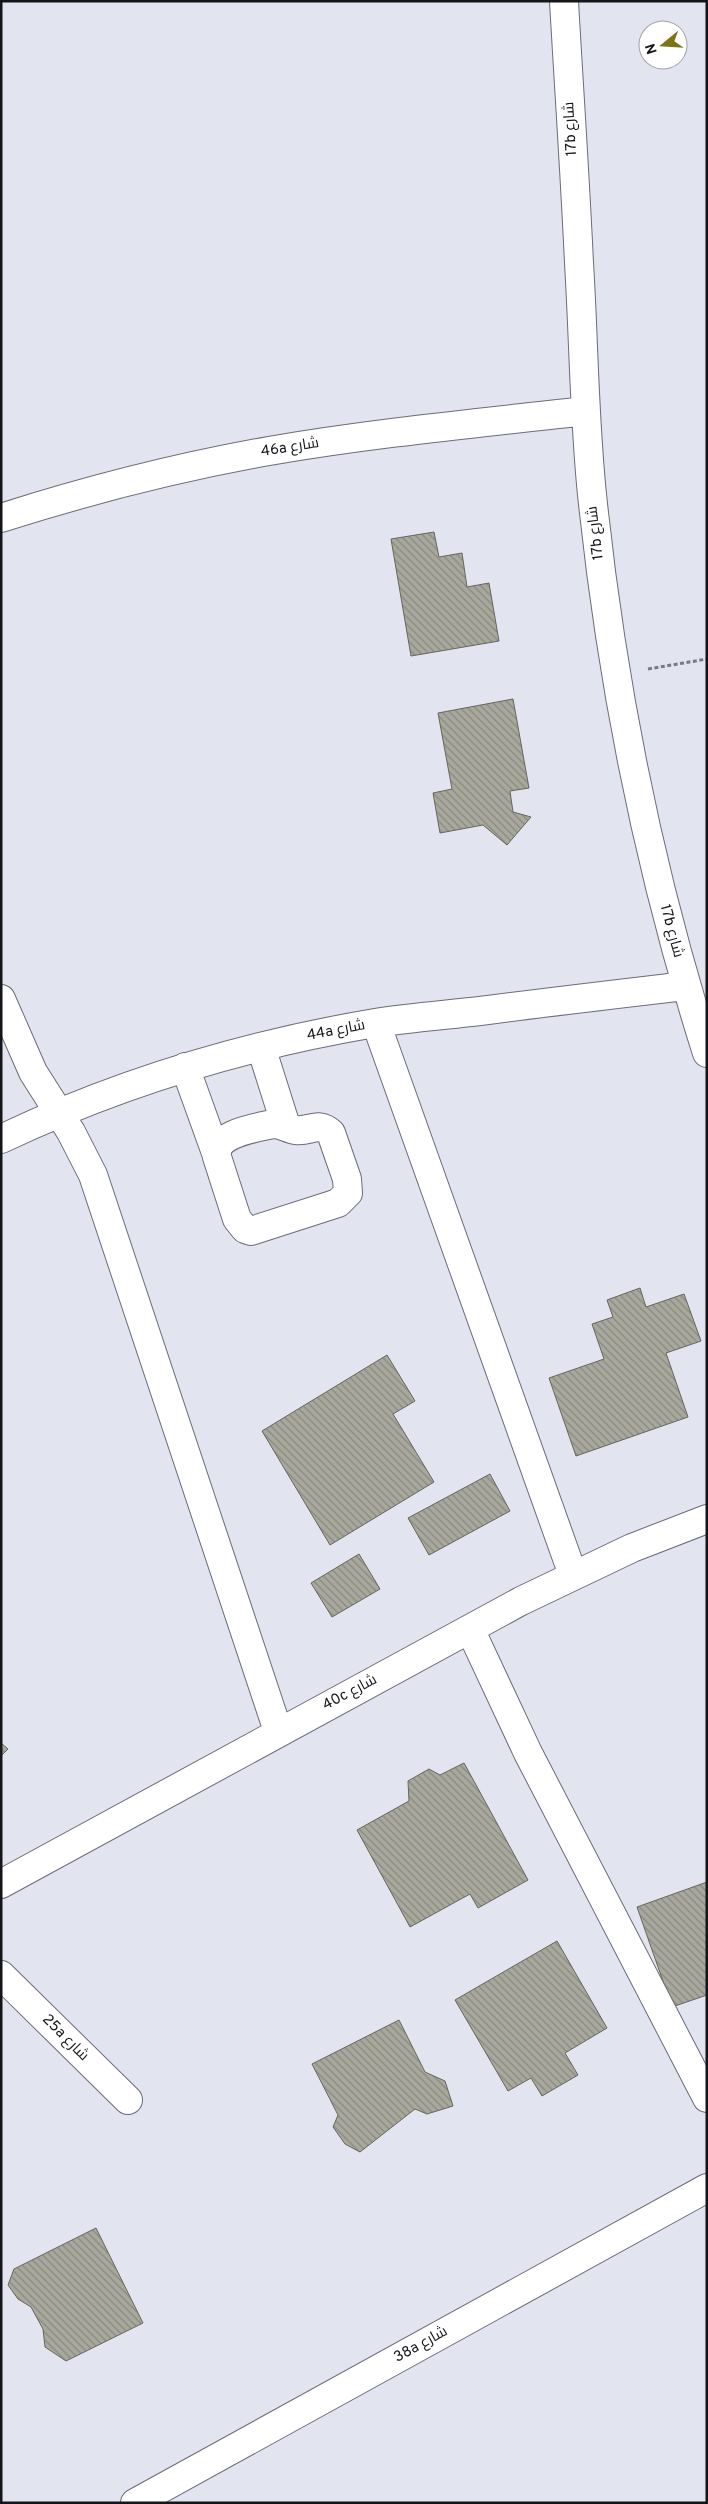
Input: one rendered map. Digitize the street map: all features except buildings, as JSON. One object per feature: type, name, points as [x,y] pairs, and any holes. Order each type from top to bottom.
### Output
[{"type":"street","name":"17b شارع","points":[[564,1],[579,255],[585,411],[596,530],[615,674],[656,874],[686,986],[707,1053]]},
{"type":"street","name":"46a شارع","points":[[1,518],[43,504],[155,475],[268,451],[382,434],[585,411]]},
{"type":"street","name":"44a شارع","points":[[1,1139],[57,1112],[185,1067],[261,1047],[376,1023],[686,986]]},
{"type":"street","points":[[1,999],[33,1072],[79,1146],[93,1176],[278,1731]]},
{"type":"street","points":[[376,1023],[573,1575]]},
{"type":"street","points":[[261,1047],[286,1126]]},
{"type":"street","points":[[185,1067],[237,1219],[245,1229],[257,1231],[344,1199],[348,1193],[349,1186],[330,1132],[319,1126],[298,1131],[286,1126],[273,1124],[224,1139],[219,1143],[216,1153]]},
{"type":"street","name":"40c شارع","points":[[1,1884],[278,1731],[573,1575],[632,1548],[707,1519]]},
{"type":"street","points":[[470,1629],[532,1761],[707,2098]]},
{"type":"street","name":"25a شارع","points":[[1,1975],[128,2100]]},
{"type":"street","name":"38a شارع","points":[[135,2503],[707,2188]]},
{"type":"path","points":[[615,674],[707,659]]}]
